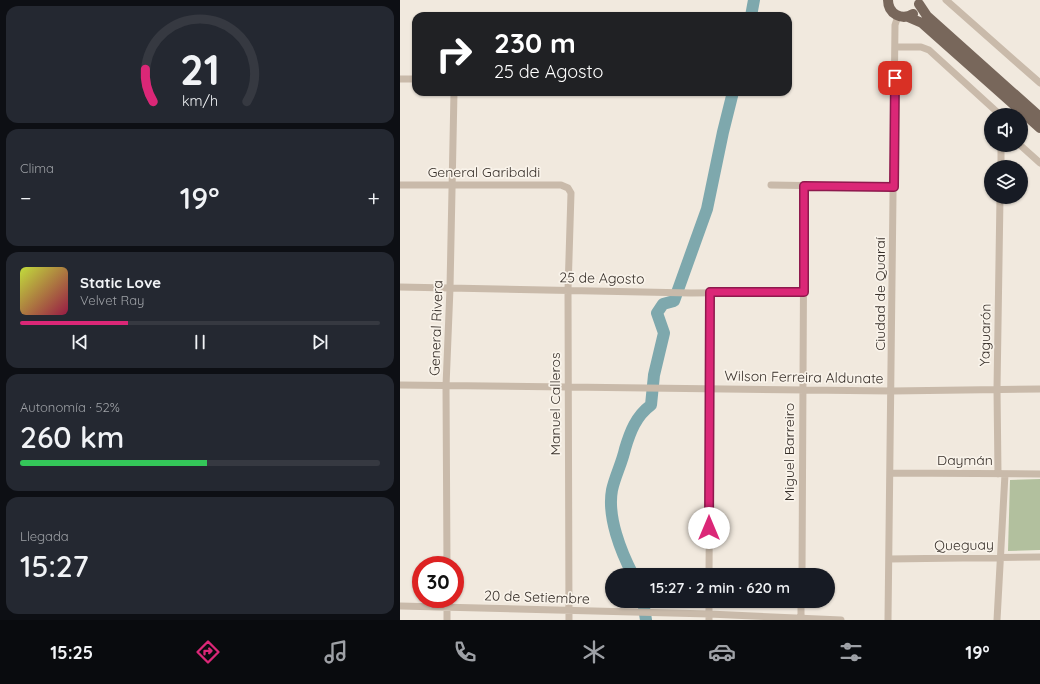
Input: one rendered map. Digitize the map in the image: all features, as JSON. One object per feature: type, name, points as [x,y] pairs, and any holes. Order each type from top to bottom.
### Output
[{"type":"main road","points":[[888,0],[891,11],[903,17],[922,23],[1040,128]]},
{"type":"main road","points":[[903,17],[915,12],[920,2]]},
{"type":"main road","points":[[920,2],[927,16],[1040,117]]},
{"type":"street","points":[[946,0],[1040,83]]},
{"type":"street","name":"Ciudad de Quaraí","points":[[888,620],[892,391],[895,26],[903,17]]},
{"type":"street","points":[[896,47],[921,47],[930,50],[994,108]]},
{"type":"street","points":[[400,79],[412,80]]},
{"type":"street","name":"General Rivera","points":[[447,556],[446,386],[453,186],[454,96]]},
{"type":"street","points":[[1028,152],[1040,163]]},
{"type":"street","name":"General Garibaldi","points":[[400,185],[561,185],[568,188]]},
{"type":"street","points":[[771,185],[894,187]]},
{"type":"street","name":"Miguel Barreiro","points":[[802,568],[804,186]]},
{"type":"street","name":"Manuel Calleros","points":[[568,188],[571,193],[567,388],[569,620]]},
{"type":"street","name":"Yaguarón","points":[[997,620],[1002,474],[997,389],[1000,204]]},
{"type":"street","name":"25 de Agosto","points":[[400,287],[691,292],[804,292]]},
{"type":"street","points":[[709,568],[710,292]]},
{"type":"street","name":"Wilson Ferreira Aldunate","points":[[400,385],[892,391],[1040,389]]},
{"type":"street","name":"Daymán","points":[[890,473],[1040,474]]},
{"type":"street","name":"Queguay","points":[[889,559],[1040,557]]},
{"type":"street","name":"20 de Setiembre","points":[[400,606],[412,606]]},
{"type":"street","name":"20 de Setiembre","points":[[464,607],[569,610],[709,617],[841,620]]},
{"type":"street","points":[[447,608],[447,620]]},
{"type":"street","points":[[801,608],[801,619]]},
{"type":"green space","points":[[1040,479],[1040,550],[1008,551],[1010,480]]},
{"type":"waterway","points":[[752,12],[754,0]]},
{"type":"waterway","points":[[630,568],[613,523],[611,511],[612,490],[631,431],[641,414],[651,405],[654,375],[664,333],[657,313],[663,304],[674,301],[707,209],[732,96]]},
{"type":"waterway","points":[[644,608],[646,620]]},
{"type":"route","points":[[709,528],[710,292],[804,292],[804,186],[894,187],[895,78]]}]
